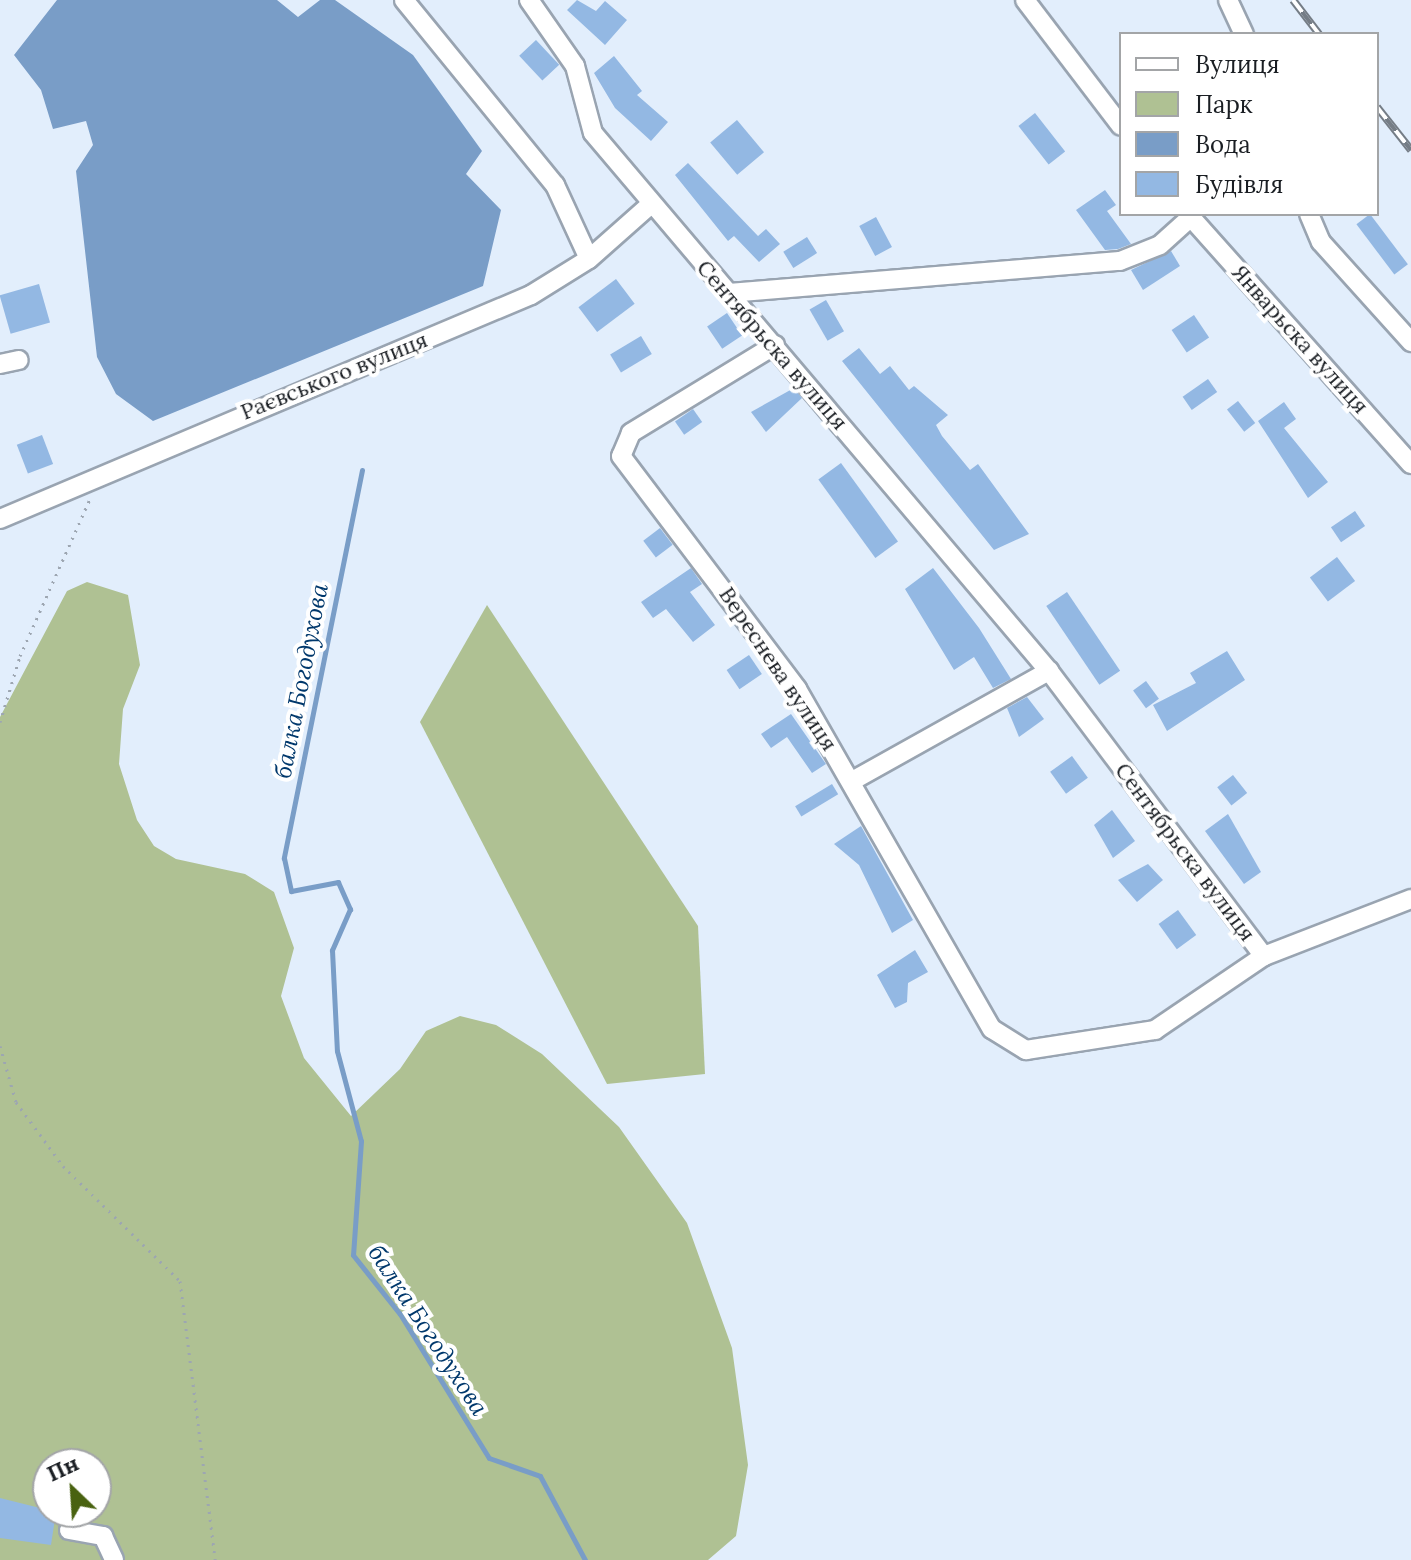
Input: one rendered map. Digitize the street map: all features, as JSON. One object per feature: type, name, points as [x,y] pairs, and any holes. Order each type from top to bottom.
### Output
[{"type":"street","points":[[404,0],[555,185],[589,259]]},
{"type":"street","points":[[1025,0],[1119,123]]},
{"type":"street","points":[[1228,0],[1243,32]]},
{"type":"street","name":"Сентябрьска вулиця","points":[[538,3],[575,66],[593,133],[650,205],[775,345],[1049,671],[1264,956]]},
{"type":"street","name":"Раєвського вулиця","points":[[0,519],[94,475],[531,295],[589,259],[650,205]]},
{"type":"street","points":[[729,293],[1120,261],[1160,245],[1190,216]]},
{"type":"street","name":"Январьска вулиця","points":[[1190,216],[1411,464]]},
{"type":"street","points":[[1310,216],[1321,242],[1411,342]]},
{"type":"street","name":"Вереснева вулиця","points":[[775,345],[631,433],[621,456],[797,689],[992,1029],[1026,1050],[1155,1030],[1264,956]]},
{"type":"street","points":[[0,364],[19,360]]},
{"type":"street","points":[[852,781],[1049,671]]},
{"type":"street","points":[[1264,956],[1411,899]]},
{"type":"street","points":[[69,1530],[103,1536],[114,1560]]},
{"type":"path","points":[[0,722],[20,656],[88,510],[94,475]]},
{"type":"path","points":[[0,1046],[16,1102],[63,1166],[180,1281],[215,1560]]},
{"type":"green space","points":[[87,582],[128,595],[140,665],[123,709],[119,764],[137,820],[154,846],[176,859],[245,874],[274,892],[294,948],[281,996],[304,1058],[351,1116],[400,1069],[426,1031],[460,1016],[496,1025],[542,1054],[619,1127],[687,1223],[732,1348],[748,1465],[736,1536],[708,1560],[0,1560],[0,717],[67,591]]},
{"type":"green space","points":[[487,605],[698,926],[705,1074],[607,1084],[420,722]]},
{"type":"water","points":[[57,0],[277,0],[298,17],[320,0],[335,0],[413,55],[482,151],[466,174],[501,210],[483,286],[153,421],[116,394],[97,357],[76,171],[93,145],[86,121],[53,129],[41,90],[14,55]]},
{"type":"building","points":[[577,0],[596,11],[605,1],[627,20],[605,45],[567,10]]},
{"type":"building","points":[[536,40],[559,65],[542,81],[519,56]]},
{"type":"building","points":[[614,56],[642,91],[637,95],[668,122],[651,141],[615,108],[594,73]]},
{"type":"building","points":[[1035,113],[1065,152],[1049,165],[1018,126]]},
{"type":"building","points":[[737,120],[764,152],[737,175],[710,142]]},
{"type":"building","points":[[688,163],[758,236],[766,229],[780,244],[759,262],[734,236],[728,241],[675,175]]},
{"type":"building","points":[[1105,190],[1116,205],[1107,211],[1131,244],[1118,249],[1105,250],[1076,210]]},
{"type":"building","points":[[1367,216],[1372,216],[1408,264],[1394,275],[1356,224]]},
{"type":"building","points":[[876,217],[892,247],[875,256],[859,226]]},
{"type":"building","points":[[807,237],[817,253],[793,268],[783,252]]},
{"type":"building","points":[[1171,251],[1180,266],[1143,290],[1131,270]]},
{"type":"building","points":[[616,279],[635,304],[597,332],[578,307]]},
{"type":"building","points":[[39,284],[50,322],[11,334],[0,295]]},
{"type":"building","points":[[826,300],[844,331],[828,341],[810,310]]},
{"type":"building","points":[[727,313],[742,335],[722,349],[707,326]]},
{"type":"building","points":[[1194,315],[1209,337],[1187,352],[1172,330]]},
{"type":"building","points":[[641,336],[652,354],[621,373],[610,355]]},
{"type":"building","points":[[859,348],[880,374],[890,366],[909,390],[914,386],[948,415],[936,425],[942,436],[970,470],[978,464],[1029,534],[994,550],[842,361]]},
{"type":"building","points":[[1208,379],[1217,392],[1192,410],[1183,397]]},
{"type":"building","points":[[794,388],[802,398],[766,432],[751,412]]},
{"type":"building","points":[[1238,401],[1255,423],[1244,432],[1227,410]]},
{"type":"building","points":[[1284,402],[1296,419],[1284,428],[1328,482],[1308,498],[1258,421]]},
{"type":"building","points":[[693,409],[702,422],[684,435],[675,422]]},
{"type":"building","points":[[42,435],[53,464],[28,474],[17,445]]},
{"type":"building","points":[[841,463],[898,541],[875,558],[818,479]]},
{"type":"building","points":[[1355,511],[1365,526],[1341,542],[1331,527]]},
{"type":"building","points":[[660,528],[673,545],[656,557],[643,541]]},
{"type":"building","points":[[1337,557],[1355,581],[1328,601],[1310,577]]},
{"type":"building","points":[[691,568],[702,584],[690,592],[715,625],[693,642],[666,609],[653,618],[641,602]]},
{"type":"building","points":[[933,568],[979,628],[1011,679],[993,688],[974,657],[954,670],[905,589]]},
{"type":"building","points":[[1067,592],[1120,671],[1099,685],[1046,606]]},
{"type":"building","points":[[1227,651],[1245,680],[1167,731],[1153,705],[1196,683],[1190,673]]},
{"type":"building","points":[[749,655],[762,674],[739,689],[727,670]]},
{"type":"building","points":[[1146,681],[1159,699],[1146,708],[1133,690]]},
{"type":"building","points":[[1027,697],[1044,719],[1019,737],[1007,708]]},
{"type":"building","points":[[791,714],[826,764],[812,773],[787,737],[771,748],[761,734]]},
{"type":"building","points":[[1072,756],[1088,778],[1066,794],[1050,772]]},
{"type":"building","points":[[1233,775],[1247,793],[1231,805],[1217,787]]},
{"type":"building","points":[[832,784],[838,794],[801,816],[795,806]]},
{"type":"building","points":[[1112,810],[1135,841],[1113,858],[1094,825]]},
{"type":"building","points":[[1228,814],[1261,872],[1244,884],[1205,831]]},
{"type":"building","points":[[861,826],[913,920],[892,933],[859,865],[834,844]]},
{"type":"building","points":[[1148,864],[1163,880],[1137,902],[1118,880]]},
{"type":"building","points":[[1178,910],[1196,935],[1177,949],[1159,924]]},
{"type":"building","points":[[915,950],[928,972],[908,983],[907,1002],[895,1008],[877,975]]},
{"type":"building","points":[[0,1498],[32,1506],[32,1528],[54,1528],[51,1545],[0,1538]]},
{"type":"waterway","name":"балка Богодухова","points":[[362,470],[284,858],[291,891],[338,882],[350,909],[332,950],[337,1051],[361,1141],[353,1255],[400,1314],[489,1458],[540,1476],[585,1560]]},
{"type":"railway","points":[[1293,0],[1317,32]]},
{"type":"railway","points":[[1379,110],[1411,150]]}]
